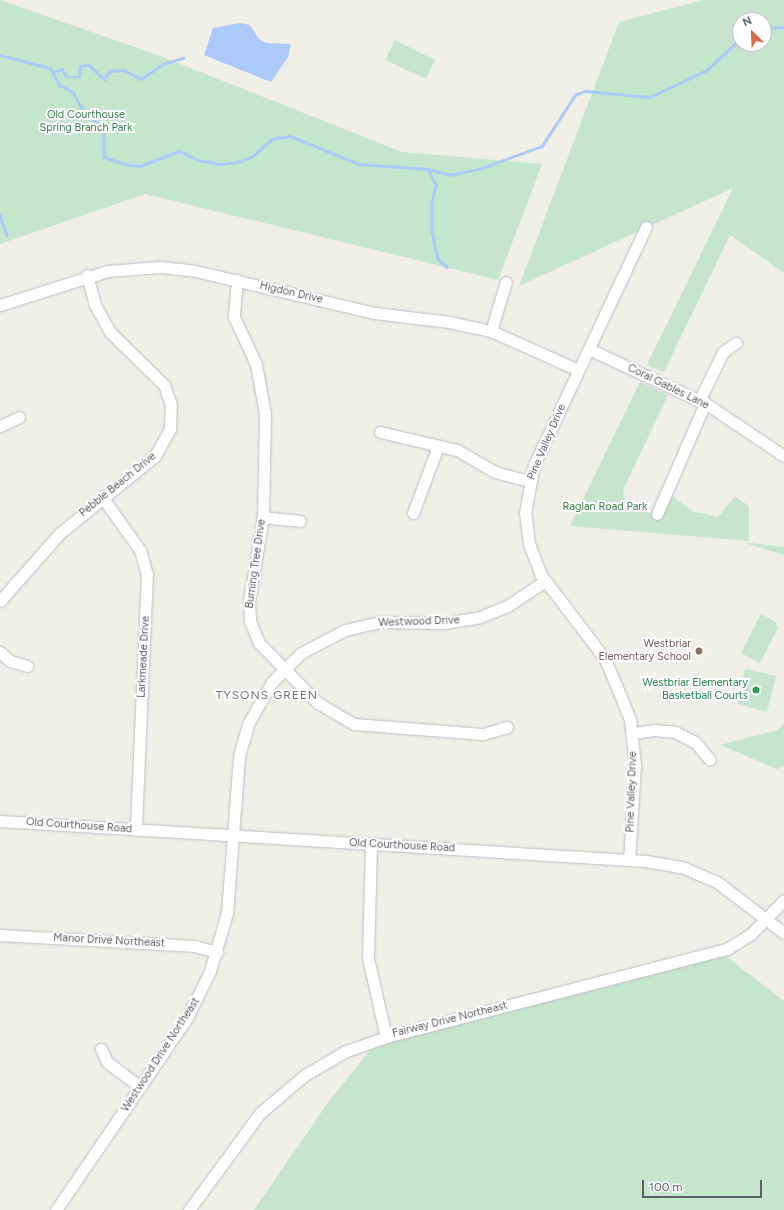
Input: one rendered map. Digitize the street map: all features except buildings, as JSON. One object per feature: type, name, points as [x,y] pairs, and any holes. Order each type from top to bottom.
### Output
[{"type":"street","name":"Pine Valley Drive","points":[[629,860],[635,765],[633,733],[622,695],[608,664],[545,581],[534,560],[526,529],[529,481],[578,370],[646,227]]},
{"type":"street","name":"Higdon Drive","points":[[0,305],[87,275],[160,267],[236,280],[375,313],[450,322],[491,331],[578,370]]},
{"type":"street","name":"Pebble Beach Drive","points":[[0,602],[60,533],[162,448],[172,418],[164,385],[119,343],[101,319],[87,275]]},
{"type":"street","name":"Burning Tree Drive","points":[[236,280],[234,317],[256,364],[264,398],[263,517],[249,601],[250,621],[259,643],[284,670],[329,713],[354,724],[483,734],[507,727]]},
{"type":"street","points":[[491,331],[506,282]]},
{"type":"street","points":[[658,514],[723,352],[736,343]]},
{"type":"street","name":"Coral Gables Lane","points":[[589,349],[702,402],[784,456]]},
{"type":"street","points":[[0,426],[19,417]]},
{"type":"street","points":[[380,432],[457,450],[506,476],[529,481]]},
{"type":"street","points":[[413,513],[438,446]]},
{"type":"street","name":"Larkmeade Drive","points":[[102,498],[133,537],[147,574],[136,830]]},
{"type":"street","points":[[263,517],[300,521]]},
{"type":"street","name":"Westwood Drive","points":[[234,836],[243,740],[259,702],[284,670],[316,643],[345,630],[379,622],[444,623],[480,617],[509,605],[545,581]]},
{"type":"street","points":[[0,652],[10,661],[26,666]]},
{"type":"street","points":[[633,733],[654,730],[675,732],[695,742],[710,760]]},
{"type":"street","name":"Old Courthouse Road","points":[[0,821],[629,860],[664,864],[706,877],[766,918],[784,933]]},
{"type":"street","name":"Westwood Drive Northeast","points":[[56,1210],[187,1018],[217,952],[227,913],[234,836]]},
{"type":"street","points":[[371,844],[368,958],[386,1037]]},
{"type":"street","name":"Fairway Drive Northeast","points":[[189,1210],[243,1133],[270,1103],[324,1062],[386,1037],[718,951],[744,940],[784,900]]},
{"type":"street","name":"Manor Drive Northeast","points":[[0,935],[195,946],[217,952]]},
{"type":"street","points":[[101,1049],[107,1062],[140,1087]]},
{"type":"green space","name":"Old Courthouse Spring Branch Park","points":[[0,0],[155,54],[402,152],[542,164],[498,280],[145,194],[0,244]]},
{"type":"green space","points":[[703,0],[784,0],[784,273],[730,235],[664,372],[647,365],[733,188],[519,286],[619,22]]},
{"type":"green space","points":[[395,40],[435,60],[426,79],[385,60]]},
{"type":"green space","name":"Raglan Road Park","points":[[640,382],[668,395],[623,490],[627,511],[657,513],[668,493],[692,511],[718,517],[735,496],[749,506],[749,541],[570,526]]},
{"type":"green space","points":[[742,542],[784,547],[784,555]]},
{"type":"green space","points":[[761,614],[776,622],[778,628],[760,663],[741,653]]},
{"type":"green space","name":"Westbriar Elementary Basketball Courts","points":[[745,669],[776,676],[767,712],[737,704]]},
{"type":"green space","points":[[784,723],[784,766],[777,769],[720,745],[778,730]]},
{"type":"green space","points":[[719,951],[784,1001],[784,1210],[254,1210],[329,1101],[379,1039]]},
{"type":"water","points":[[240,23],[250,25],[259,39],[266,43],[291,44],[288,57],[271,82],[204,55],[213,28]]},
{"type":"waterway","points":[[772,28],[784,27]]},
{"type":"waterway","points":[[0,55],[50,68],[60,85],[73,92],[81,107],[104,130],[104,157],[124,164],[140,166],[179,151],[198,160],[220,164],[239,162],[253,156],[272,139],[290,136],[359,164],[428,169],[450,175],[479,169],[542,146],[575,95],[585,91],[650,97],[707,70],[732,47]]},
{"type":"waterway","points":[[53,72],[62,69],[67,77],[79,77],[80,66],[89,65],[104,79],[110,71],[124,70],[141,79],[163,64],[183,58]]},
{"type":"waterway","points":[[428,169],[436,185],[432,203],[432,232],[438,259],[447,267]]},
{"type":"waterway","points":[[0,215],[7,235]]},
{"type":"place","name":"Westbriar Elementary School","points":[[699,651]]},
{"type":"place","name":"Westbriar Elementary Basketball Courts","points":[[756,690]]},
{"type":"district","name":"TYSONS GREEN","points":[[267,696]]}]
